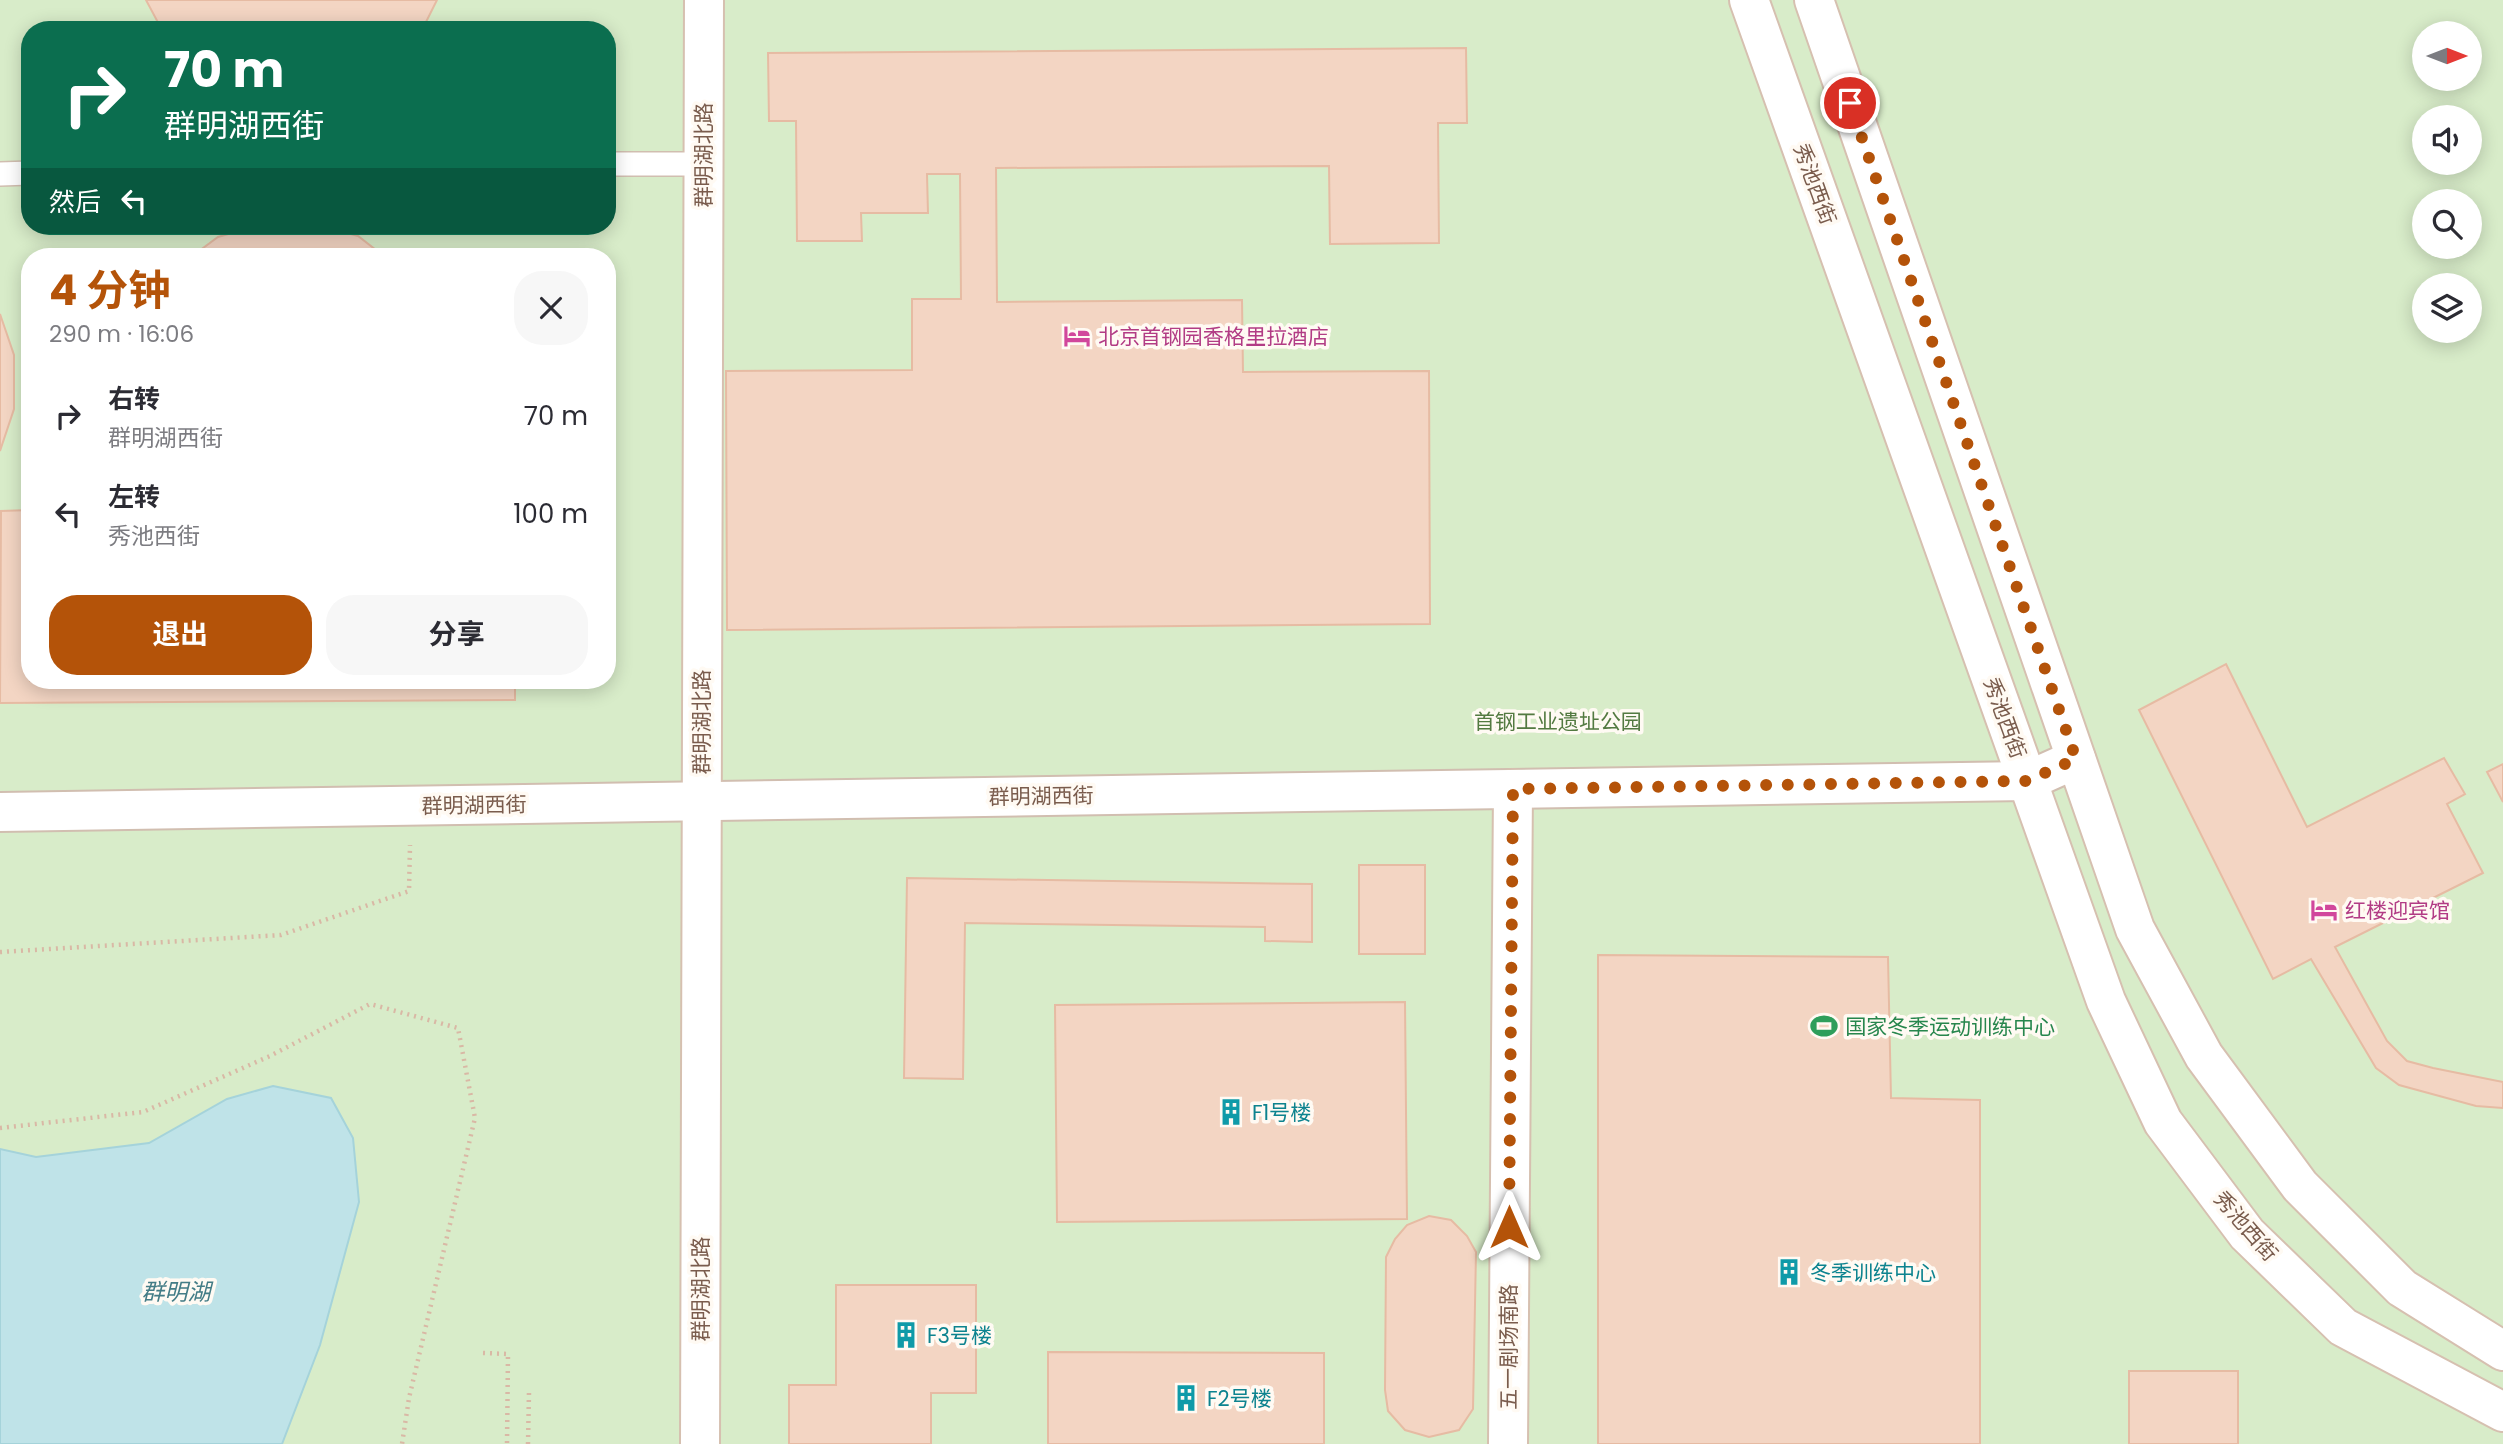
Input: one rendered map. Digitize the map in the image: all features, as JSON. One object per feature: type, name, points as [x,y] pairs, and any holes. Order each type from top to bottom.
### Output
[{"type":"street","name":"群明湖北路","points":[[700,1444],[704,0]]},
{"type":"street","name":"秀池西街","points":[[1749,0],[2106,1001],[2163,1122],[2247,1234],[2343,1327],[2503,1412]]},
{"type":"street","points":[[1814,0],[2135,929],[2204,1056],[2300,1186],[2402,1287],[2503,1350]]},
{"type":"street","name":"群明湖西街","points":[[0,812],[2027,781],[2076,759]]},
{"type":"street","name":"五一剧场南路","points":[[1508,1444],[1513,789]]},
{"type":"lane","points":[[616,164],[703,164]]},
{"type":"lane","points":[[0,174],[21,173]]},
{"type":"path","points":[[0,952],[281,935],[409,891],[411,806]]},
{"type":"path","points":[[0,1128],[143,1112],[270,1056],[370,1004],[458,1028],[475,1118],[412,1385],[402,1444]]},
{"type":"path","points":[[483,1353],[508,1354],[507,1444]]},
{"type":"path","points":[[528,1444],[529,1392]]},
{"type":"green space","name":"首钢工业遗址公园","points":[[0,0],[2503,0],[2503,1444],[0,1444]]},
{"type":"water","name":"群明湖","points":[[273,1086],[331,1098],[353,1138],[359,1202],[320,1345],[282,1444],[0,1444],[0,1149],[36,1157],[149,1143],[227,1099]]},
{"type":"building","points":[[146,0],[437,0],[426,21],[157,21]]},
{"type":"building","name":"北京首钢园香格里拉酒店","points":[[1466,48],[1467,123],[1438,123],[1439,243],[1330,244],[1329,166],[996,168],[997,302],[1242,300],[1243,372],[1429,371],[1430,624],[727,630],[726,371],[912,370],[912,299],[961,299],[960,174],[927,174],[928,213],[861,213],[862,241],[797,241],[796,121],[769,121],[768,53]]},
{"type":"building","points":[[354,235],[373,248],[203,248],[218,237]]},
{"type":"building","points":[[0,314],[14,355],[14,409],[0,451]]},
{"type":"building","points":[[21,510],[21,689],[515,689],[515,700],[0,703],[1,511]]},
{"type":"building","name":"红楼迎宾馆","points":[[2226,664],[2307,827],[2444,758],[2465,794],[2447,804],[2483,873],[2335,947],[2387,1041],[2407,1061],[2503,1082],[2503,1108],[2476,1106],[2399,1085],[2376,1068],[2311,959],[2273,979],[2139,710]]},
{"type":"building","points":[[2503,764],[2503,802],[2487,772]]},
{"type":"building","points":[[1359,865],[1425,865],[1425,954],[1359,954]]},
{"type":"building","points":[[907,878],[1312,884],[1312,942],[1265,941],[1265,927],[965,923],[963,1079],[904,1078]]},
{"type":"building","name":"冬季训练中心","points":[[1598,955],[1888,957],[1891,1098],[1980,1100],[1980,1444],[1598,1444]]},
{"type":"building","name":"F1号楼","points":[[1405,1002],[1407,1219],[1057,1222],[1055,1005]]},
{"type":"building","points":[[1429,1216],[1451,1220],[1467,1236],[1476,1252],[1473,1409],[1459,1430],[1429,1437],[1405,1430],[1388,1411],[1385,1390],[1386,1257],[1395,1239],[1407,1225]]},
{"type":"building","name":"F3号楼","points":[[836,1285],[976,1285],[976,1393],[931,1393],[931,1444],[789,1444],[789,1385],[836,1385]]},
{"type":"building","name":"F2号楼","points":[[1048,1352],[1324,1353],[1324,1444],[1048,1444]]},
{"type":"building","points":[[2129,1371],[2238,1371],[2238,1444],[2129,1444]]},
{"type":"place","name":"北京首钢园香格里拉酒店","points":[[1077,336]]},
{"type":"place","name":"红楼迎宾馆","points":[[2324,910]]},
{"type":"place","name":"国家冬季运动训练中心","points":[[1824,1026]]},
{"type":"place","name":"F1号楼","points":[[1231,1112]]},
{"type":"place","name":"冬季训练中心","points":[[1789,1272]]},
{"type":"place","name":"F3号楼","points":[[906,1335]]},
{"type":"place","name":"F2号楼","points":[[1186,1398]]},
{"type":"route","points":[[1509,1227],[1513,789],[2027,781],[2076,759],[1850,103]]}]
